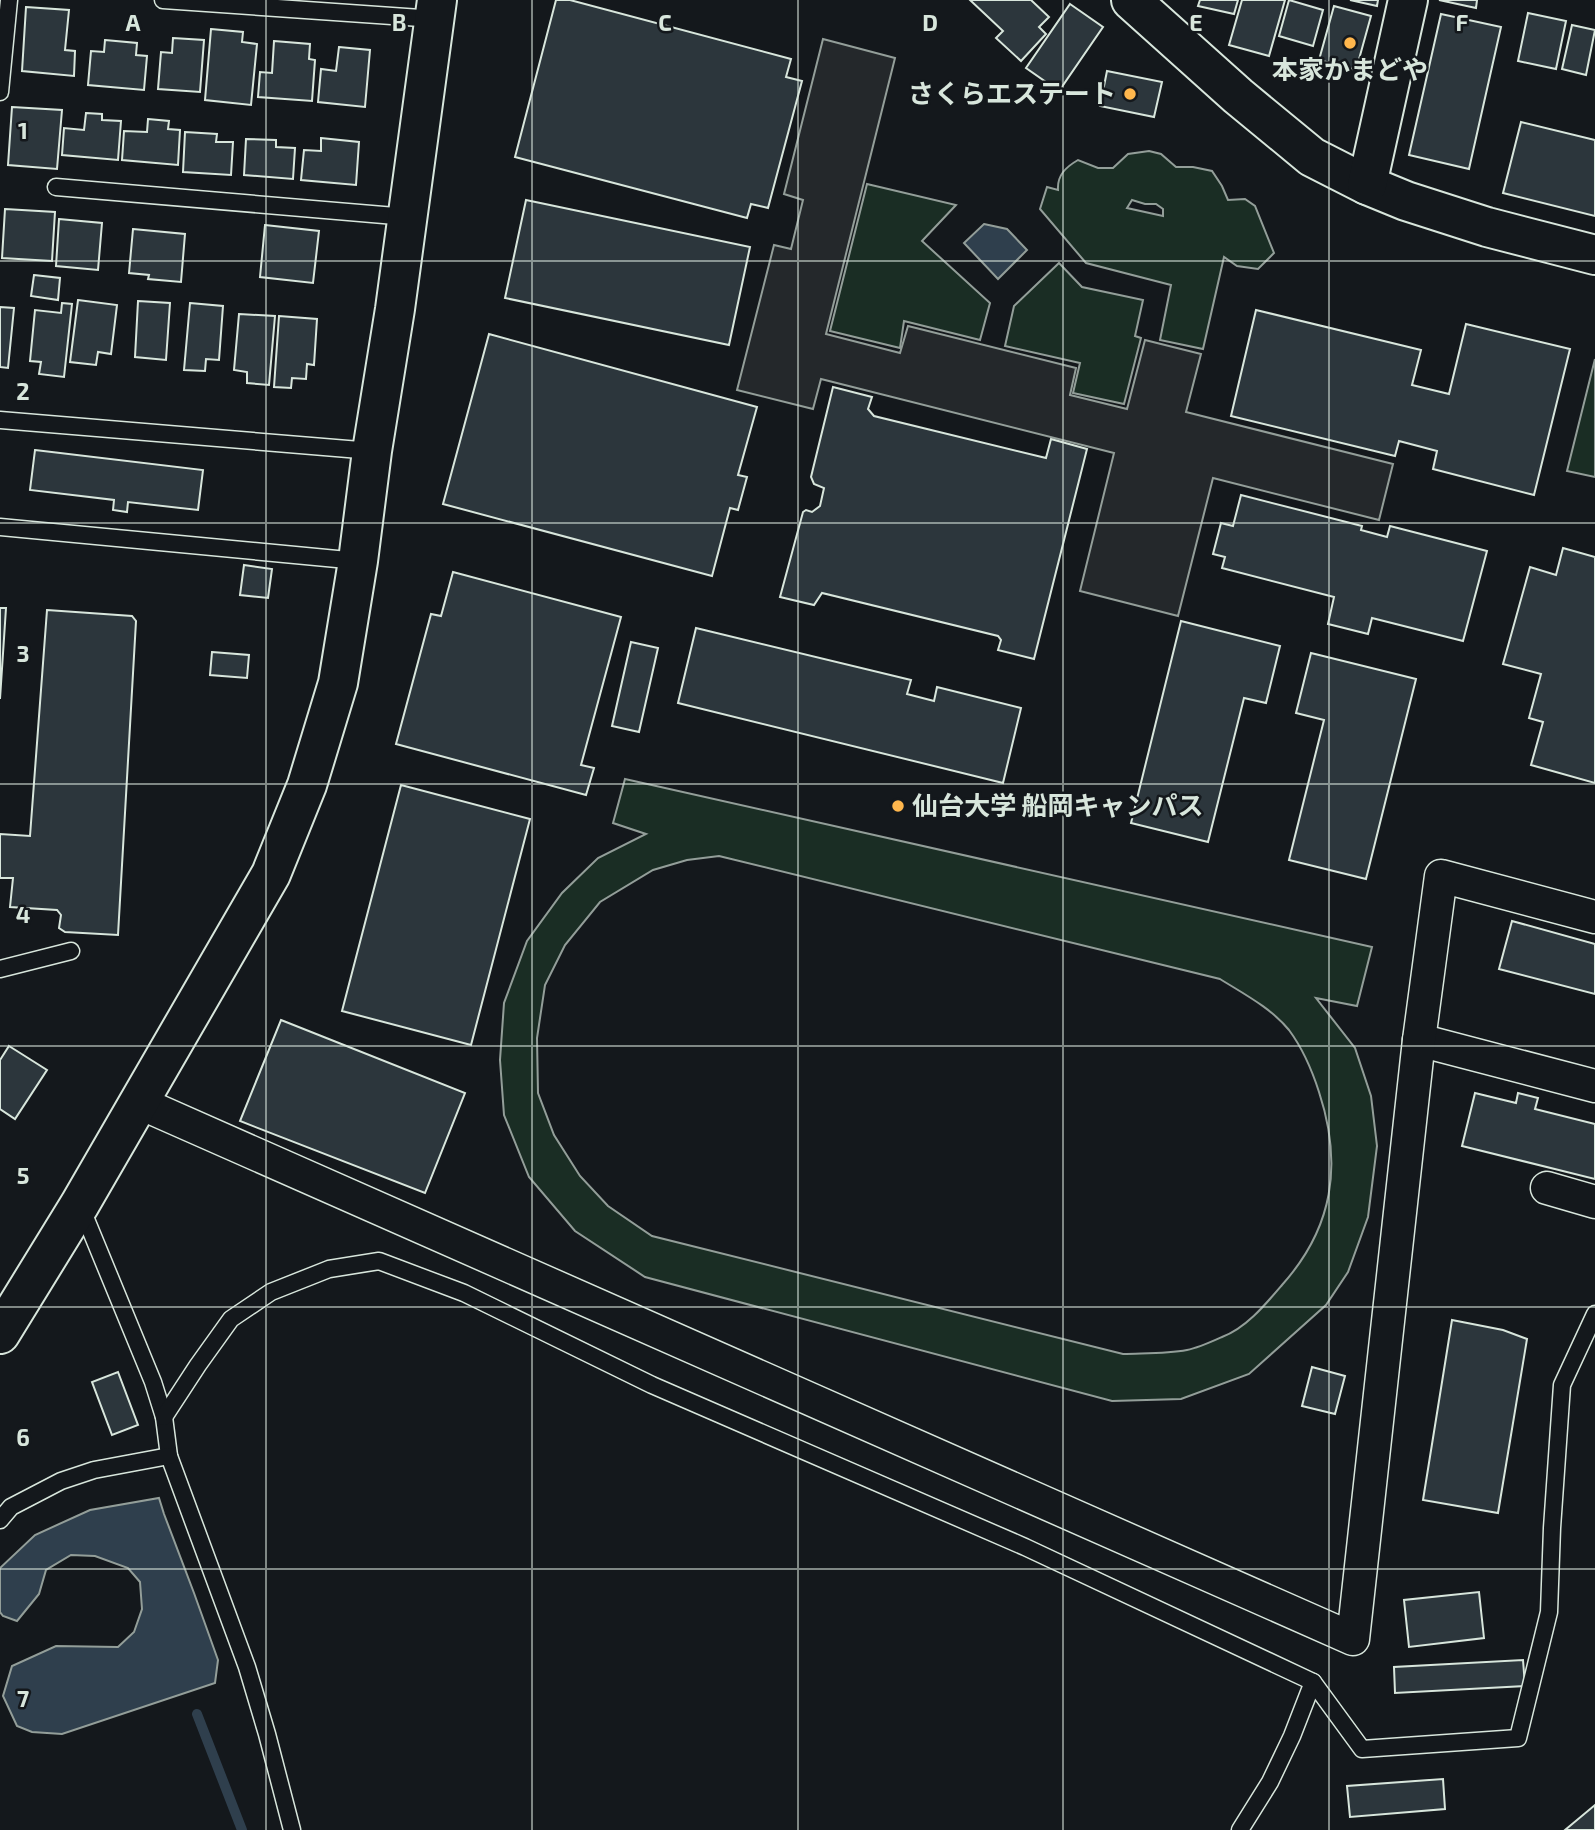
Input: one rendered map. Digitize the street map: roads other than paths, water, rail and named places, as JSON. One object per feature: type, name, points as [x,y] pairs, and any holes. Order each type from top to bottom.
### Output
[{"type":"street","points":[[1131,0],[1228,87],[1312,157],[1406,201],[1487,228],[1595,255]]},
{"type":"street","points":[[1367,185],[1408,0]]},
{"type":"street","points":[[0,1334],[80,1204],[264,886],[307,785],[338,683],[395,309],[436,9]]},
{"type":"street","points":[[138,1102],[1353,1639],[1419,1040],[1441,876],[1595,917]]},
{"type":"street","points":[[1419,1040],[1595,1086]]},
{"type":"street","points":[[1546,1188],[1595,1202]]},
{"type":"lane","points":[[0,92],[9,0]]},
{"type":"lane","points":[[163,0],[436,9]]},
{"type":"lane","points":[[56,187],[407,217]]},
{"type":"lane","points":[[0,419],[372,452]]},
{"type":"lane","points":[[0,527],[358,561]]},
{"type":"lane","points":[[0,969],[71,951]]},
{"type":"lane","points":[[80,1204],[153,1382],[164,1417],[169,1456],[247,1667],[292,1830]]},
{"type":"lane","points":[[164,1417],[231,1319],[271,1292],[329,1269],[379,1261],[464,1293],[652,1385],[1025,1547],[1313,1682],[1362,1749],[1518,1738],[1549,1612],[1562,1385],[1595,1314]]},
{"type":"lane","points":[[0,1520],[11,1507],[61,1481],[94,1470],[169,1456]]},
{"type":"lane","points":[[1240,1830],[1270,1782],[1292,1737],[1313,1682]]},
{"type":"water","points":[[984,224],[1007,229],[1027,250],[998,279],[964,243]]},
{"type":"water","points":[[159,1498],[218,1660],[215,1683],[62,1734],[32,1732],[17,1726],[3,1696],[12,1666],[56,1646],[118,1647],[134,1632],[142,1609],[140,1582],[128,1568],[95,1556],[71,1555],[46,1570],[39,1594],[17,1621],[3,1616],[0,1612],[0,1568],[35,1535],[90,1510]]},
{"type":"waterway","points":[[197,1714],[242,1830]]},
{"type":"place","name":"本家かまどや","points":[[1350,43]]},
{"type":"place","name":"さくらエステート","points":[[1130,94]]},
{"type":"place","name":"仙台大学 船岡キャンパス","points":[[898,806]]}]
